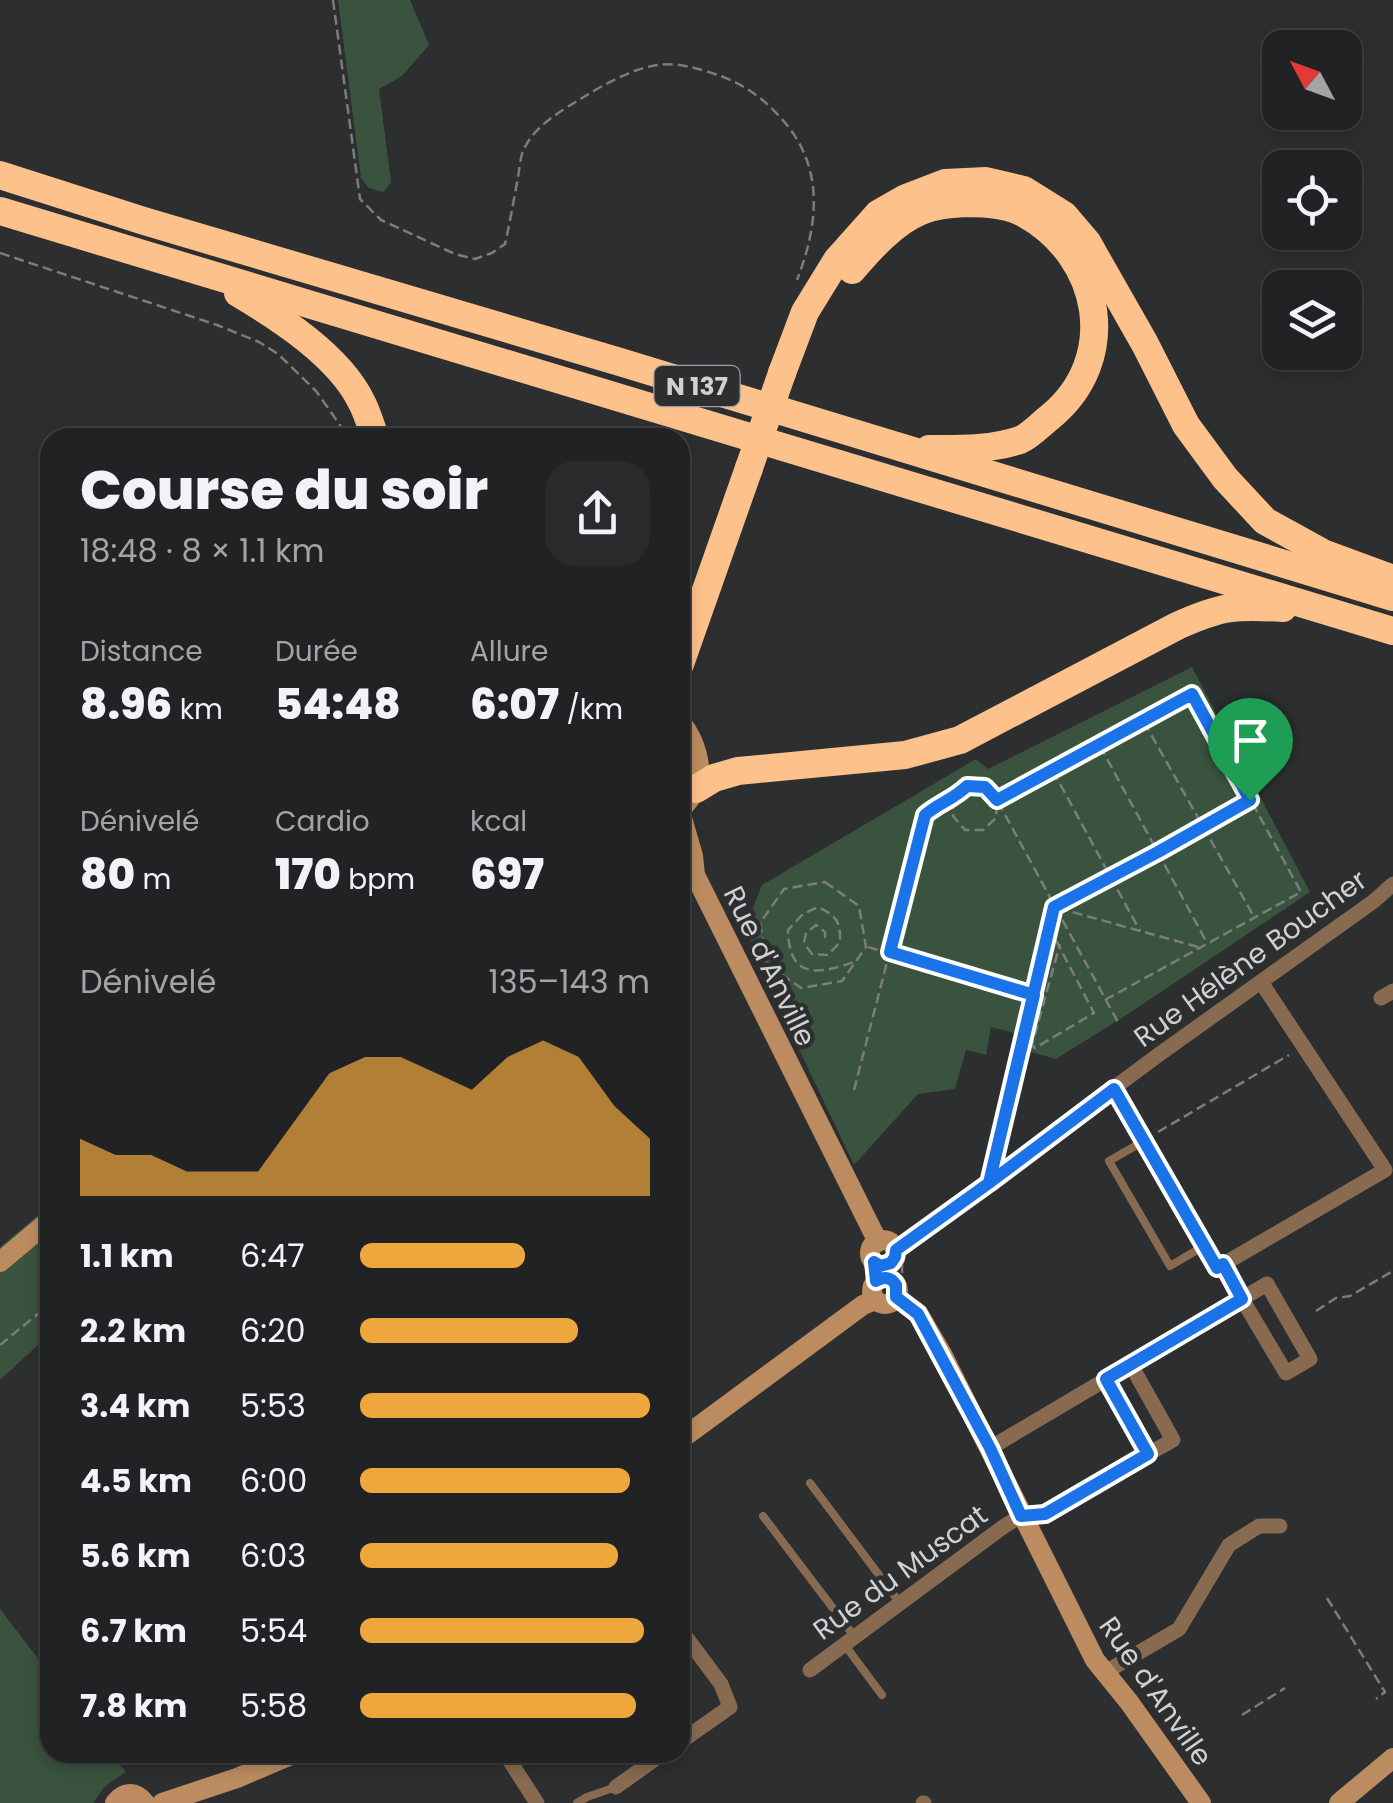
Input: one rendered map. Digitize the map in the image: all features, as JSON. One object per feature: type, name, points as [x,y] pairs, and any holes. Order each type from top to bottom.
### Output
[{"type":"highway","name":"N 137","points":[[0,175],[1393,597]]},
{"type":"highway","points":[[690,636],[805,312],[837,260],[878,214],[945,183],[986,181],[1024,190],[1064,215],[1088,242],[1186,426],[1224,478],[1265,521],[1323,553],[1393,580]]},
{"type":"highway","points":[[786,362],[854,267],[891,230],[920,212],[948,204],[987,203],[1022,212],[1053,234],[1076,259],[1093,304],[1094,343],[1083,378],[1063,407],[1022,440],[976,448],[904,450]]},
{"type":"highway","name":"N 137","points":[[0,211],[1393,631]]},
{"type":"highway","points":[[202,272],[290,326],[328,358],[362,401],[371,428]]},
{"type":"highway","points":[[690,800],[714,778],[738,771],[904,755],[960,740],[1212,610],[1235,606],[1324,610]]},
{"type":"street","name":"Rue d'Anville","points":[[690,735],[698,767],[690,790]]},
{"type":"street","name":"Rue d'Anville","points":[[690,836],[690,862]]},
{"type":"street","name":"Rue d'Anville","points":[[690,874],[888,1273],[926,1327],[1094,1660],[1129,1702],[1200,1803]]},
{"type":"street","name":"Rue Hélène Boucher","points":[[888,1273],[989,1183],[1393,884]]},
{"type":"street","points":[[1114,1089],[1217,1268],[1386,1170],[1261,982]]},
{"type":"street","points":[[989,1183],[1020,1055]]},
{"type":"street","points":[[0,1262],[40,1228]]},
{"type":"street","points":[[690,1433],[863,1305],[888,1273]]},
{"type":"street","points":[[990,1448],[1267,1284],[1310,1359],[1286,1373],[1242,1299]]},
{"type":"street","points":[[1106,1379],[1148,1454],[1173,1440],[1130,1365]]},
{"type":"street","name":"Rue du Muscat","points":[[810,1670],[1021,1516]]},
{"type":"street","points":[[1104,1673],[1180,1629],[1229,1545],[1259,1526],[1280,1526]]},
{"type":"street","points":[[690,1642],[721,1684],[730,1707],[690,1735]]},
{"type":"street","points":[[1339,1803],[1393,1758]]},
{"type":"street","points":[[162,1803],[272,1763]]},
{"type":"street","points":[[511,1763],[538,1803]]},
{"type":"street","points":[[616,1786],[649,1763]]},
{"type":"street","points":[[115,1803],[131,1794],[145,1803]]},
{"type":"lane","points":[[1144,1141],[1109,1162],[1170,1266],[1205,1245]]},
{"type":"lane","points":[[810,1483],[900,1603]]},
{"type":"lane","points":[[764,1516],[882,1695]]},
{"type":"lane","points":[[577,1803],[616,1786]]},
{"type":"path","points":[[333,0],[360,200],[381,220],[454,254],[476,259],[492,253],[505,244],[523,150],[535,132],[608,82],[658,64],[685,66],[741,84],[768,104],[803,146],[815,198],[811,236],[794,288]]},
{"type":"path","points":[[0,252],[258,342],[278,354],[316,391],[341,428]]},
{"type":"path","points":[[997,800],[1192,694],[1300,892],[1105,1000]]},
{"type":"path","points":[[1144,720],[1254,917]]},
{"type":"path","points":[[1099,744],[1206,942]]},
{"type":"path","points":[[1052,770],[1140,931]]},
{"type":"path","points":[[854,1090],[925,815],[940,802],[954,799],[967,786],[985,787],[997,800],[1119,1024]]},
{"type":"path","points":[[954,799],[953,816],[965,830],[983,830],[996,818],[997,800]]},
{"type":"path","points":[[1020,1055],[1054,907],[1250,800]]},
{"type":"path","points":[[825,882],[859,906],[866,947],[842,981],[801,988],[767,964],[760,923],[784,889],[825,882]]},
{"type":"path","points":[[825,938],[825,932],[816,924],[806,933],[804,944],[812,954],[828,955],[840,942],[841,929],[833,914],[818,907],[803,914],[788,930],[788,952],[800,966],[824,972],[856,962]]},
{"type":"path","points":[[1054,907],[1198,947]]},
{"type":"path","points":[[1049,927],[1060,944],[1094,1013],[1035,1048],[1032,1045],[1060,944]]},
{"type":"path","points":[[866,947],[1034,995]]},
{"type":"path","points":[[1144,1141],[1304,1046]]},
{"type":"path","points":[[1316,1311],[1393,1271]]},
{"type":"path","points":[[0,1345],[40,1312]]},
{"type":"path","points":[[1021,1516],[1045,1514],[1148,1454]]},
{"type":"path","points":[[1327,1598],[1385,1692],[1376,1698]]},
{"type":"path","points":[[1242,1715],[1285,1688]]},
{"type":"green space","points":[[338,0],[410,0],[429,45],[402,76],[379,89],[391,182],[383,192],[369,188],[361,178]]},
{"type":"green space","points":[[1192,667],[1310,892],[1056,1059],[1011,1046],[1014,1033],[991,1027],[986,1055],[966,1050],[955,1089],[918,1094],[854,1165],[745,928],[762,885],[976,759],[988,769]]},
{"type":"green space","points":[[40,1213],[40,1343],[0,1380],[0,1247]]},
{"type":"green space","points":[[0,1609],[40,1661],[40,1763],[118,1763],[126,1772],[105,1786],[93,1803],[0,1803]]},
{"type":"route","points":[[1250,800],[1054,907],[1020,1055],[1002,1132],[989,1183],[896,1250],[891,1263],[880,1266],[874,1262],[876,1281],[891,1279],[896,1285],[896,1297],[918,1314],[942,1354],[1021,1516],[1045,1514],[1148,1454],[1106,1379],[1242,1299],[1223,1264],[1217,1268],[1114,1089],[989,1183],[1002,1132],[1034,995],[890,952],[925,815],[940,802],[954,799],[967,786],[985,787],[997,800],[1192,694],[1250,800]]}]
